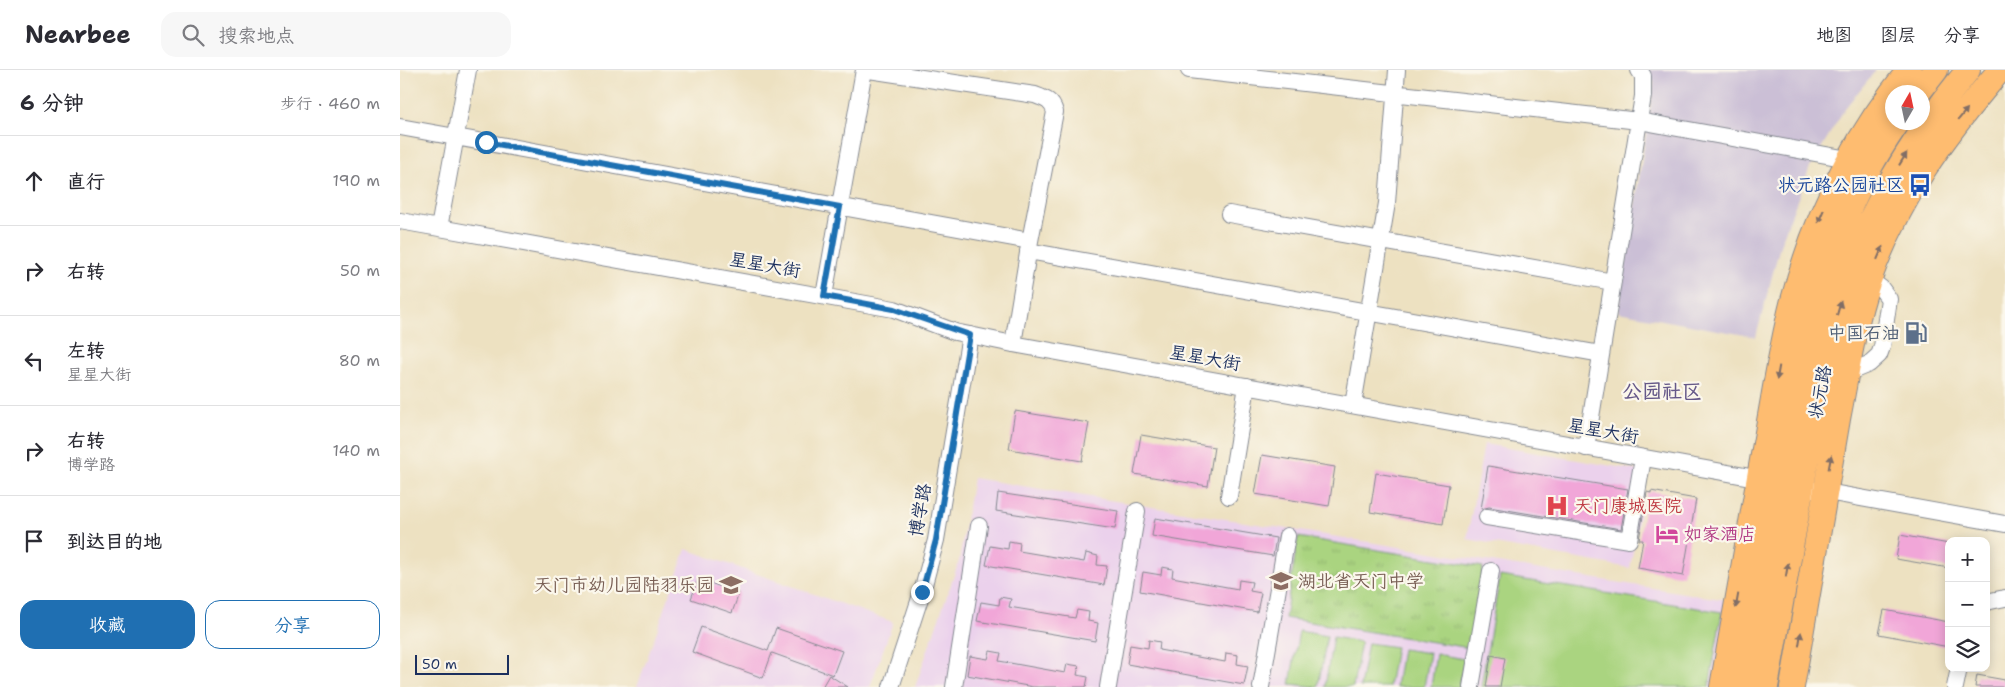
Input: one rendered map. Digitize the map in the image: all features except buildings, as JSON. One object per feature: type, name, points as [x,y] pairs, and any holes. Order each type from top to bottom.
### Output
[{"type":"highway","points":[[1722,687],[1780,483],[1784,337],[1807,252],[1831,193],[1848,159],[1876,114],[1909,70]]},
{"type":"highway","points":[[1924,85],[1936,70]]},
{"type":"highway","name":"状元路","points":[[1766,687],[1780,483],[1820,386],[1836,317],[1860,275],[1880,201],[1920,132],[1968,70]]},
{"type":"highway","points":[[1792,687],[1825,491],[1859,315],[1860,275],[1892,227],[1927,162],[1961,116],[2000,70]]},
{"type":"highway","name":"状元路","points":[[1744,687],[1804,350],[1818,294],[1851,202],[1893,130]]},
{"type":"highway","points":[[1807,252],[1818,294]]},
{"type":"highway","points":[[1820,386],[1847,373]]},
{"type":"street","points":[[439,228],[468,70]]},
{"type":"street","points":[[824,296],[864,70]]},
{"type":"street","points":[[869,70],[1035,95],[1045,98],[1053,104],[1054,112],[1013,344]]},
{"type":"street","points":[[1189,70],[1639,121],[1848,159]]},
{"type":"street","points":[[1352,405],[1387,202],[1397,70]]},
{"type":"street","points":[[1586,448],[1639,121],[1643,84],[1642,76],[1638,70]]},
{"type":"street","points":[[400,127],[840,207],[1368,312],[1601,354]]},
{"type":"street","points":[[1229,214],[1613,282]]},
{"type":"street","name":"星星大街","points":[[400,221],[894,309],[970,335],[1013,344],[2005,524]]},
{"type":"street","name":"博学路","points":[[891,687],[922,592],[936,540],[970,335]]},
{"type":"street","points":[[1229,496],[1247,386]]},
{"type":"street","points":[[1487,517],[1629,540],[1643,458]]},
{"type":"street","points":[[1108,687],[1137,511]]},
{"type":"street","points":[[954,687],[979,526]]},
{"type":"street","points":[[1261,687],[1287,536]]},
{"type":"street","points":[[1471,687],[1491,571]]},
{"type":"street","points":[[1990,601],[2005,598]]},
{"type":"street","points":[[1955,687],[1958,672]]},
{"type":"shaded area","points":[[1646,70],[1876,70],[1845,108],[1810,167],[1781,242],[1756,337],[1618,312],[1654,83]]},
{"type":"shaded area","name":"天门康城医院","points":[[1484,444],[1647,472],[1630,568],[1467,539]]},
{"type":"shaded area","name":"湖北省天门中学","points":[[973,478],[1733,601],[1718,687],[915,687],[959,561]]},
{"type":"shaded area","name":"天门市幼儿园陆羽乐园","points":[[686,549],[893,622],[870,687],[637,687]]},
{"type":"green space","points":[[1298,537],[1483,567],[1470,648],[1285,618]]},
{"type":"green space","points":[[1500,576],[1722,612],[1709,687],[1481,687]]},
{"type":"green space","points":[[1299,631],[1327,636],[1318,687],[1290,684]]},
{"type":"green space","points":[[1333,637],[1361,642],[1353,687],[1325,687]]},
{"type":"green space","points":[[1368,643],[1396,647],[1389,687],[1360,687]]},
{"type":"green space","points":[[1402,649],[1430,653],[1424,687],[1396,687]]},
{"type":"green space","points":[[1436,654],[1464,659],[1459,687],[1431,687]]},
{"type":"place","name":"状元路公园社区","points":[[1920,185]]},
{"type":"place","name":"中国石油","points":[[1916,333]]},
{"type":"place","name":"天门康城医院","points":[[1557,506]]},
{"type":"place","name":"如家酒店","points":[[1667,534]]},
{"type":"place","name":"湖北省天门中学","points":[[1281,581]]},
{"type":"place","name":"天门市幼儿园陆羽乐园","points":[[731,585]]},
{"type":"district","name":"公园社区","points":[[1662,391]]},
{"type":"route","points":[[486,142],[840,207],[824,296],[894,309],[955,332],[970,335],[936,540],[922,592]]}]
